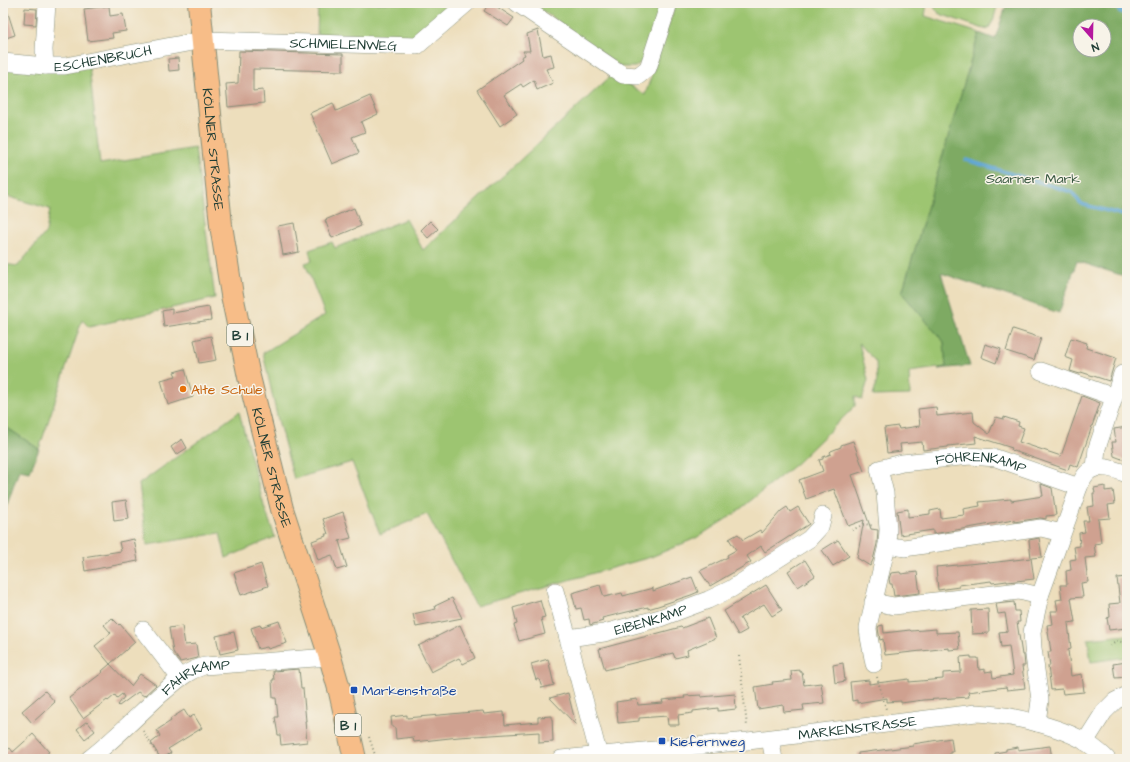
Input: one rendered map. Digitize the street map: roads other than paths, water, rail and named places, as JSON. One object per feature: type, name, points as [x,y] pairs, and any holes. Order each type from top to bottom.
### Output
[{"type":"main road","name":"KÖLNER STRASSE","points":[[199,3],[222,225],[232,295],[248,377],[282,509],[340,692],[355,759]]},
{"type":"street","points":[[45,66],[44,50],[47,3]]},
{"type":"street","name":"SCHMIELENWEG","points":[[203,40],[417,46],[467,3]]},
{"type":"street","points":[[517,3],[623,75],[638,76],[648,68],[669,3]]},
{"type":"street","name":"ESCHENBRUCH","points":[[3,62],[45,66],[65,66],[203,40]]},
{"type":"street","points":[[1041,371],[1114,397]]},
{"type":"street","points":[[1095,468],[1097,448],[1122,374]]},
{"type":"street","name":"FÖHRENKAMP","points":[[886,546],[888,529],[886,493],[879,470],[902,463],[962,457],[996,458],[1079,487]]},
{"type":"street","points":[[1037,723],[1040,700],[1032,648],[1032,632],[1040,596],[1062,533],[1079,487],[1088,472],[1095,468],[1110,468],[1127,474]]},
{"type":"street","name":"EIBENKAMP","points":[[568,638],[604,633],[660,618],[708,600],[731,589],[809,539],[820,527],[823,516]]},
{"type":"street","points":[[874,664],[868,628],[886,546],[904,548],[1041,528],[1062,533]]},
{"type":"street","points":[[873,602],[894,606],[1019,591],[1040,596]]},
{"type":"street","points":[[555,592],[599,756]]},
{"type":"street","points":[[143,630],[180,678]]},
{"type":"street","name":"FAHRKAMP","points":[[89,759],[190,670],[204,666],[330,657]]},
{"type":"street","points":[[1085,742],[1104,712],[1115,701],[1127,695]]},
{"type":"street","name":"MARKENSTRASSE","points":[[561,759],[770,739],[976,713],[1005,716],[1037,723],[1062,731],[1085,742],[1107,759]]},
{"type":"street","points":[[770,739],[774,759]]},
{"type":"waterway","points":[[1126,3],[1119,11],[1127,14]]},
{"type":"waterway","points":[[966,160],[1072,192],[1081,204],[1127,216]]},
{"type":"place","name":"Alte Schule","points":[[183,389]]},
{"type":"place","name":"Markenstraße","points":[[354,690]]},
{"type":"place","name":"Kiefernweg","points":[[662,741]]},
{"type":"park label","name":"Saarner Mark","points":[[1033,178]]}]
